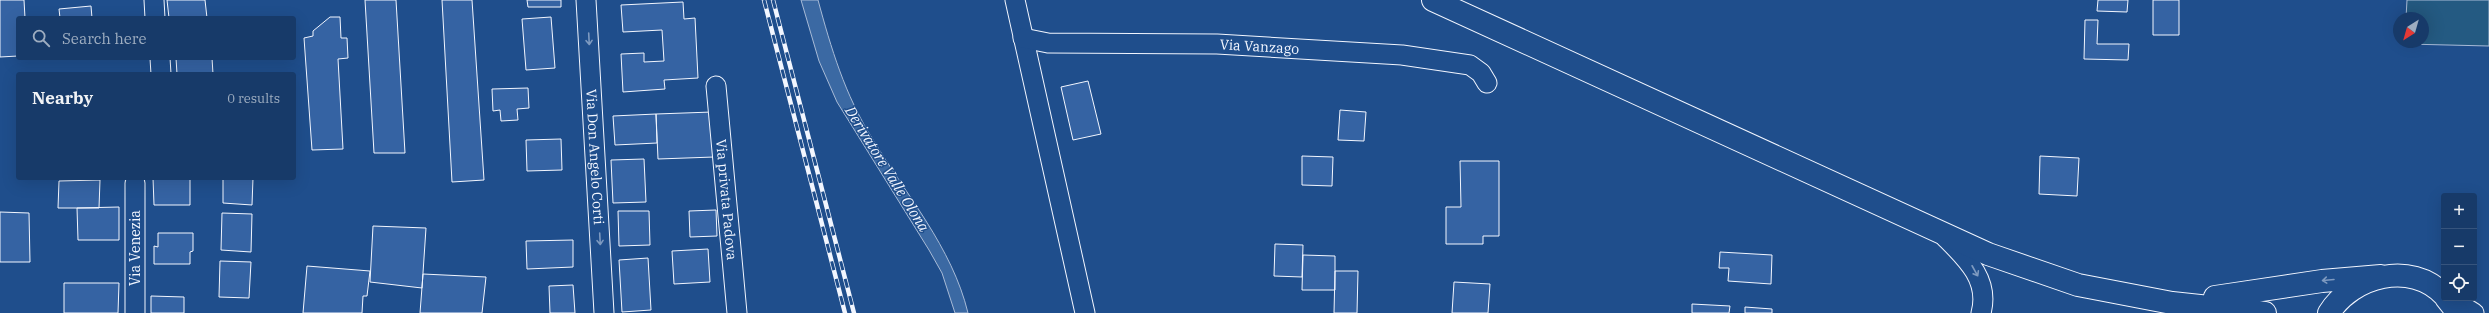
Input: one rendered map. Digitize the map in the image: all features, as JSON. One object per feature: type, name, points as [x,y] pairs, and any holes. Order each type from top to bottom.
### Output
[{"type":"main road","points":[[1433,0],[1988,254],[2078,285],[2172,303],[2265,313]]},
{"type":"main road","points":[[2172,303],[2322,281],[2381,276],[2402,276],[2423,281],[2441,293]]},
{"type":"main road","points":[[2329,313],[2343,295],[2361,283],[2381,276]]},
{"type":"main road","points":[[2449,301],[2458,313]]},
{"type":"street","points":[[154,0],[156,16]]},
{"type":"street","name":"Via Don Angelo Corti","points":[[586,0],[604,313]]},
{"type":"street","points":[[1015,0],[1085,313]]},
{"type":"street","name":"Via Vanzago","points":[[1023,38],[1048,43],[1217,44],[1402,55],[1466,64],[1481,73],[1487,83]]},
{"type":"street","points":[[160,60],[162,72]]},
{"type":"street","name":"Via privata Padova","points":[[716,86],[737,313]]},
{"type":"street","name":"Via Venezia","points":[[135,183],[135,313]]},
{"type":"street","points":[[1940,232],[1970,262],[1978,276],[1983,291],[1981,313]]},
{"type":"street","points":[[2454,301],[2474,313]]},
{"type":"shaded area","points":[[2407,0],[2489,0],[2489,46],[2429,45],[2429,12],[2406,12]]},
{"type":"water","name":"Derivatore Valle Olona","points":[[801,0],[818,0],[828,36],[846,88],[862,122],[940,244],[961,289],[968,313],[955,313],[942,273],[837,102],[819,61]]},
{"type":"building","points":[[0,0],[24,0],[25,16],[16,16],[16,56],[0,57]]},
{"type":"building","points":[[167,0],[205,0],[207,16],[169,16]]},
{"type":"building","points":[[365,0],[396,0],[405,153],[374,153]]},
{"type":"building","points":[[442,0],[472,0],[484,180],[452,182]]},
{"type":"building","points":[[527,0],[561,0],[561,7],[528,7]]},
{"type":"building","points":[[2098,0],[2128,0],[2127,12],[2097,11]]},
{"type":"building","points":[[2153,0],[2179,0],[2179,35],[2153,35]]},
{"type":"building","points":[[683,2],[684,19],[695,18],[698,78],[664,80],[665,89],[623,92],[621,54],[644,53],[644,62],[664,61],[662,30],[623,32],[621,5]]},
{"type":"building","points":[[91,6],[92,16],[60,16],[59,9]]},
{"type":"building","points":[[330,17],[340,17],[341,38],[347,38],[348,58],[338,59],[343,149],[312,150],[304,38],[313,36],[313,31]]},
{"type":"building","points":[[551,17],[555,68],[526,70],[522,19]]},
{"type":"building","points":[[2085,20],[2098,20],[2097,44],[2129,44],[2128,60],[2084,59]]},
{"type":"building","points":[[176,60],[212,60],[213,72],[177,72]]},
{"type":"building","points":[[1088,81],[1101,134],[1073,140],[1061,87]]},
{"type":"building","points":[[528,88],[529,108],[517,109],[518,120],[501,121],[500,110],[493,111],[492,89]]},
{"type":"building","points":[[1340,110],[1366,112],[1364,141],[1338,140]]},
{"type":"building","points":[[712,112],[714,157],[658,159],[656,114]]},
{"type":"building","points":[[656,114],[657,143],[615,145],[613,116]]},
{"type":"building","points":[[561,139],[562,170],[527,171],[526,140]]},
{"type":"building","points":[[1302,156],[1333,157],[1332,186],[1302,185]]},
{"type":"building","points":[[2040,156],[2079,158],[2077,196],[2039,194]]},
{"type":"building","points":[[644,159],[646,202],[613,203],[611,160]]},
{"type":"building","points":[[1460,161],[1499,161],[1499,236],[1483,236],[1483,244],[1446,244],[1446,207],[1461,207]]},
{"type":"building","points":[[100,180],[99,208],[58,208],[59,181]]},
{"type":"building","points":[[153,180],[190,180],[190,205],[154,205]]},
{"type":"building","points":[[223,180],[253,180],[252,205],[223,203]]},
{"type":"building","points":[[119,207],[119,240],[78,240],[77,208]]},
{"type":"building","points":[[716,210],[717,236],[690,237],[689,211]]},
{"type":"building","points":[[618,211],[649,211],[650,245],[619,246]]},
{"type":"building","points":[[0,212],[29,213],[30,262],[0,262]]},
{"type":"building","points":[[222,213],[252,214],[251,252],[221,250]]},
{"type":"building","points":[[373,226],[426,228],[422,288],[370,282]]},
{"type":"building","points":[[158,233],[193,233],[193,251],[190,252],[190,264],[154,264],[154,246],[158,247]]},
{"type":"building","points":[[573,240],[573,267],[527,269],[526,241]]},
{"type":"building","points":[[1275,244],[1303,245],[1302,277],[1274,276]]},
{"type":"building","points":[[708,249],[710,282],[674,284],[672,251]]},
{"type":"building","points":[[1720,252],[1772,255],[1771,284],[1728,281],[1729,268],[1719,268]]},
{"type":"building","points":[[1303,255],[1335,256],[1335,290],[1302,290]]},
{"type":"building","points":[[648,258],[651,310],[622,312],[619,260]]},
{"type":"building","points":[[220,261],[251,262],[249,298],[219,297]]},
{"type":"building","points":[[307,266],[370,271],[367,296],[363,296],[362,313],[303,313]]},
{"type":"building","points":[[1335,271],[1358,271],[1357,313],[1334,313]]},
{"type":"building","points":[[423,274],[486,277],[482,313],[420,313]]},
{"type":"building","points":[[1454,282],[1490,284],[1488,313],[1452,313]]},
{"type":"building","points":[[64,283],[119,283],[118,313],[64,313]]},
{"type":"building","points":[[573,285],[575,313],[550,313],[549,286]]},
{"type":"building","points":[[151,296],[184,297],[184,313],[151,313]]},
{"type":"building","points":[[1692,304],[1730,306],[1729,313],[1692,313]]},
{"type":"building","points":[[1745,307],[1772,309],[1772,313],[1745,313]]},
{"type":"railway","points":[[764,0],[845,313]]},
{"type":"railway","points":[[773,0],[854,313]]}]
